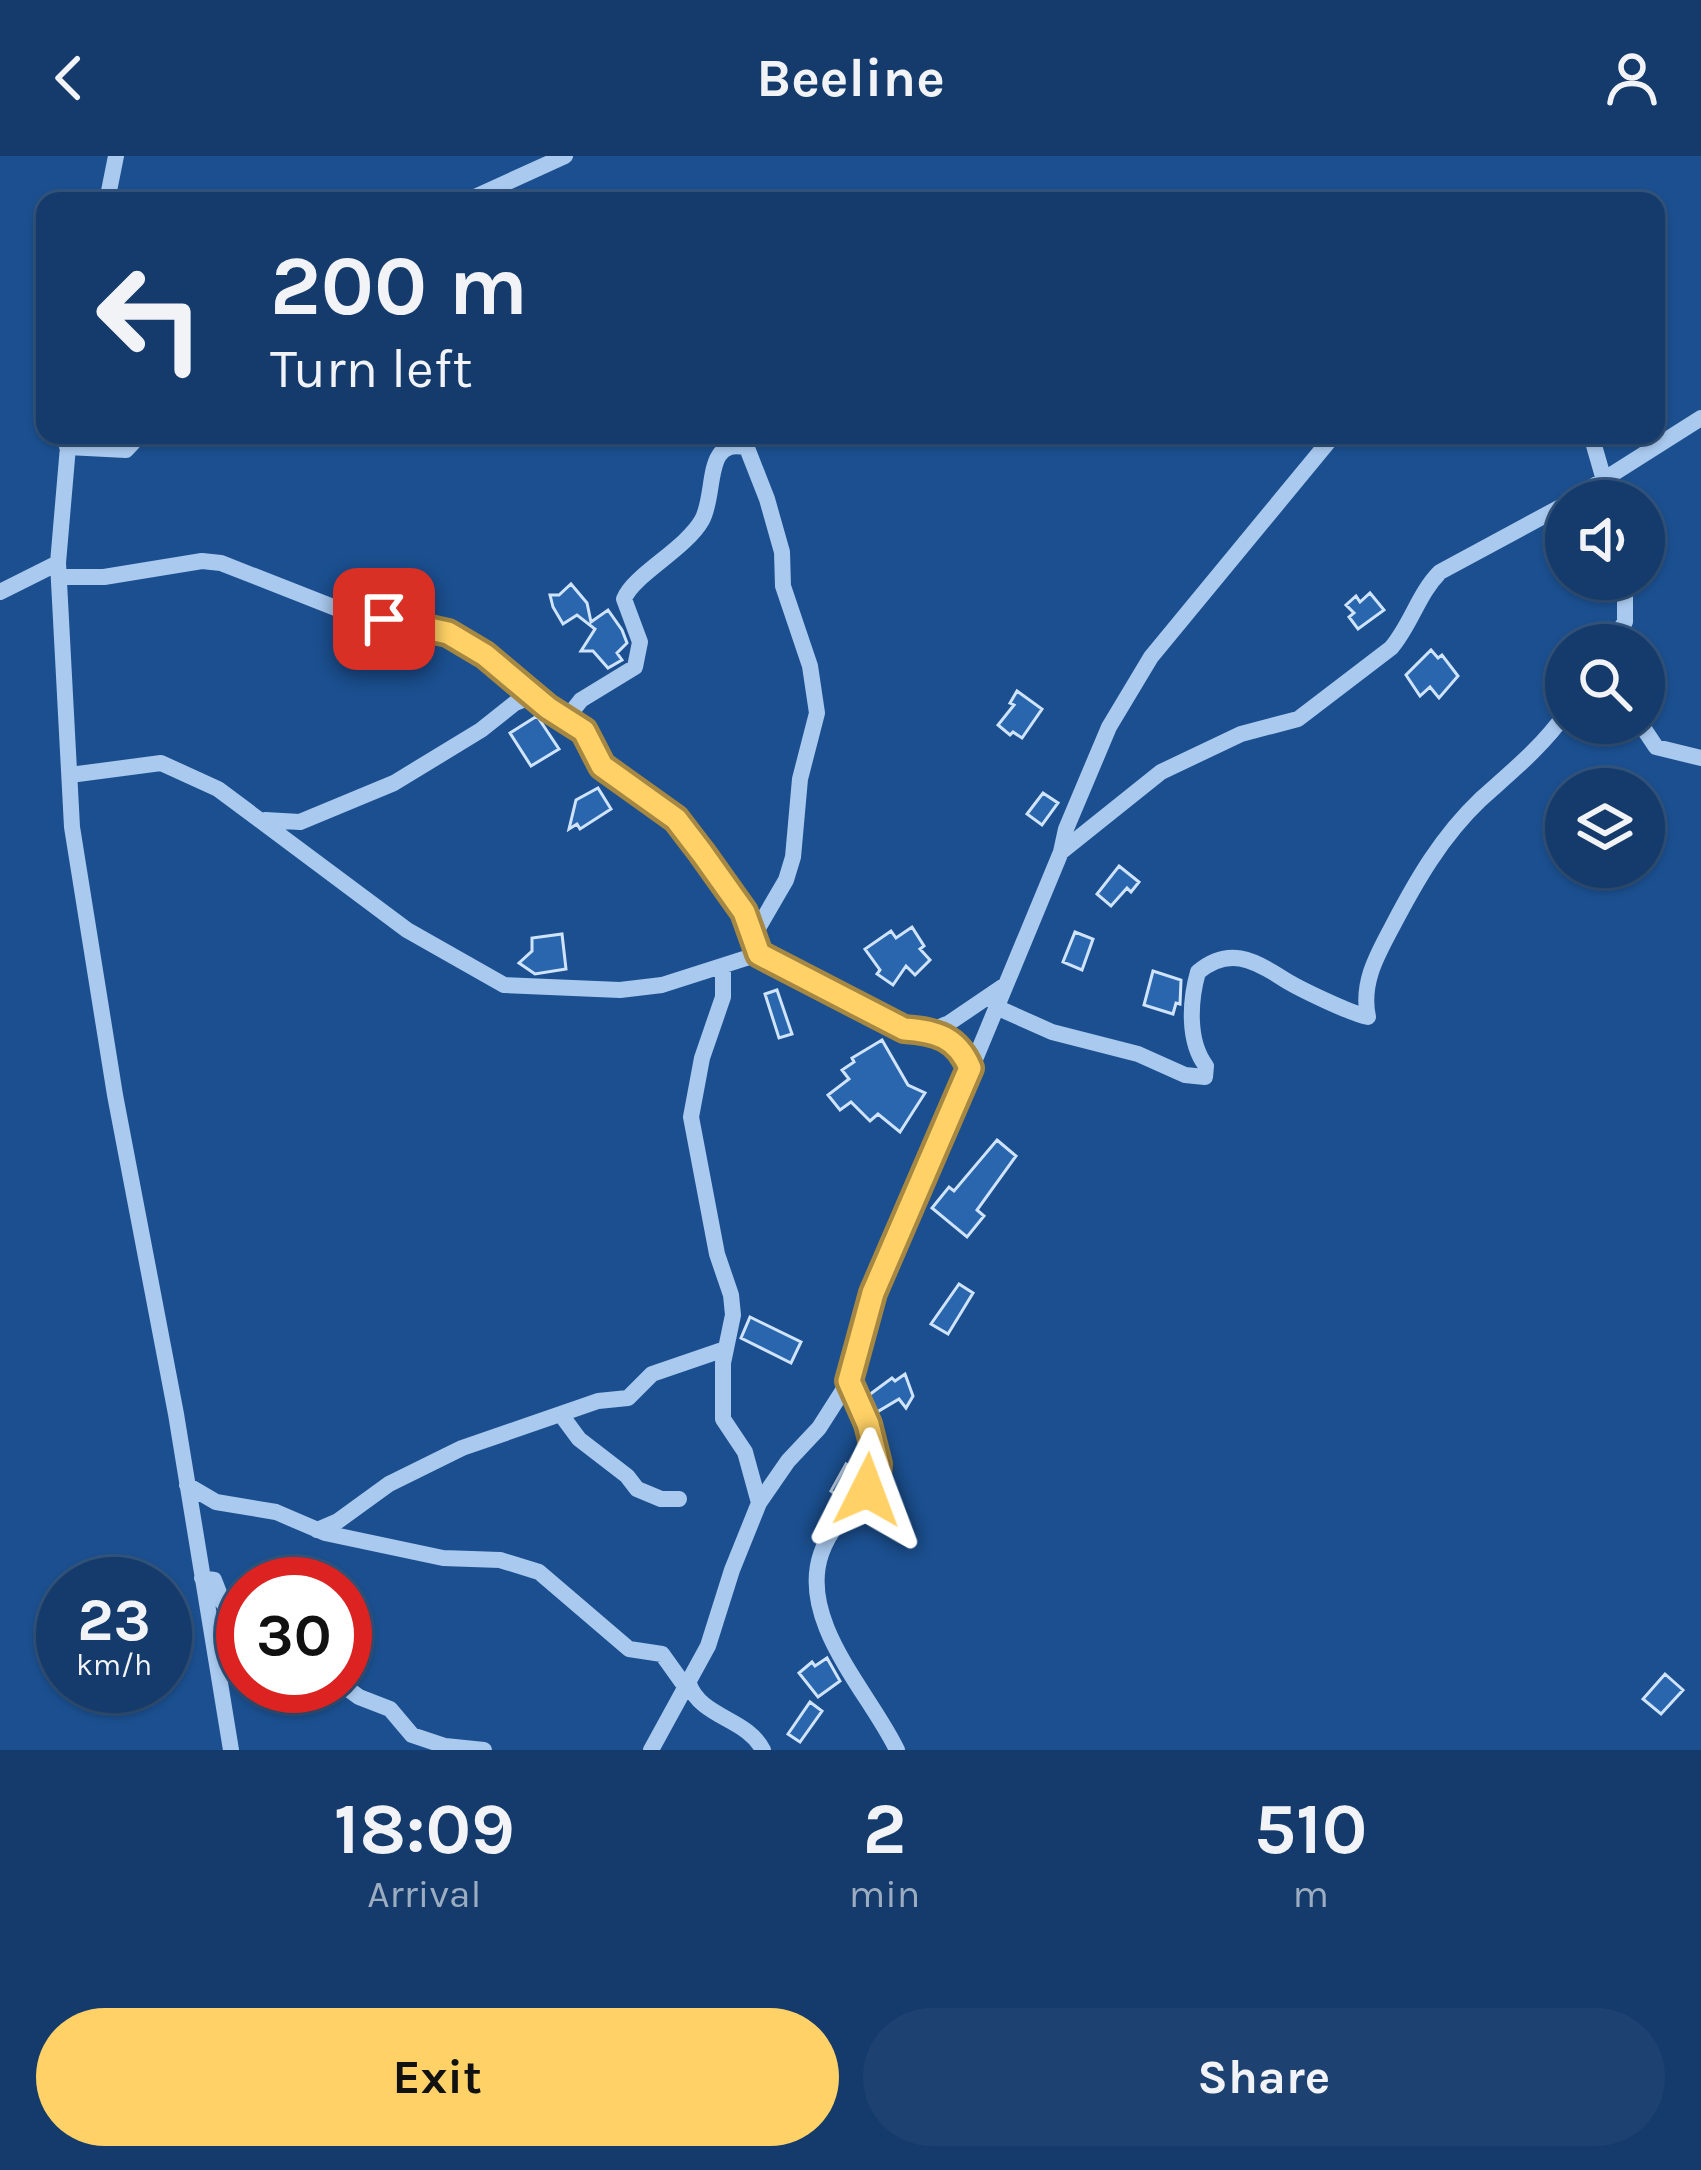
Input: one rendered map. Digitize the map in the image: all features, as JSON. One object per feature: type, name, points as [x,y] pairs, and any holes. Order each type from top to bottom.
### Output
[{"type":"street","points":[[109,192],[116,156]]},
{"type":"street","points":[[486,192],[565,156]]},
{"type":"street","points":[[1665,441],[1701,418]]},
{"type":"street","points":[[68,444],[59,570],[72,827],[231,1750]]},
{"type":"street","points":[[87,444],[126,450],[132,444]]},
{"type":"street","points":[[566,719],[581,700],[635,667],[640,642],[624,599],[629,586],[661,565],[692,535],[712,494],[713,461],[721,449],[733,444],[748,448],[777,534],[783,586],[810,666],[817,712],[800,779],[794,857],[754,935]]},
{"type":"street","points":[[651,1750],[691,1692],[759,1503],[847,1402],[881,1271],[1006,984],[1109,727],[1151,657],[1327,444]]},
{"type":"street","points":[[1593,444],[1603,480]]},
{"type":"street","points":[[1605,480],[1661,444]]},
{"type":"street","points":[[1060,852],[1161,772],[1241,734],[1298,719],[1391,648],[1427,585],[1440,572],[1545,515]]},
{"type":"street","points":[[0,592],[59,570],[104,577],[202,561],[221,563],[356,616],[448,633],[485,655],[584,731],[602,766],[614,778],[676,819],[744,912],[759,954]]},
{"type":"street","points":[[258,819],[300,822],[394,783],[533,696]]},
{"type":"street","points":[[996,1006],[1052,1032],[1138,1054],[1185,1075],[1204,1076],[1192,1022],[1194,986],[1198,972],[1220,957],[1244,957],[1267,966],[1287,981],[1368,1017],[1365,1001],[1370,972],[1432,853],[1545,737]]},
{"type":"street","points":[[1655,744],[1701,758]]},
{"type":"street","points":[[70,775],[161,764],[218,788],[407,930],[503,985],[620,991],[662,985],[759,954],[904,1029],[930,1031],[962,1049],[970,1068]]},
{"type":"street","points":[[723,965],[723,997],[702,1058],[692,1117],[717,1254],[731,1295],[723,1418],[745,1452],[759,1503]]},
{"type":"street","points":[[930,1031],[950,1023],[1006,984]]},
{"type":"street","points":[[316,1530],[338,1521],[389,1484],[462,1448],[598,1401],[628,1398],[652,1374],[725,1348]]},
{"type":"street","points":[[847,1402],[868,1424],[879,1471],[833,1530],[820,1555],[820,1603],[845,1668],[881,1715],[897,1750]]},
{"type":"street","points":[[562,1416],[579,1439],[637,1489],[661,1499],[680,1499]]},
{"type":"street","points":[[187,1485],[216,1502],[276,1512],[316,1530],[443,1558],[500,1560],[539,1571],[629,1649],[662,1654],[691,1692],[748,1730],[763,1750]]},
{"type":"street","points":[[192,1518],[216,1502]]},
{"type":"street","points":[[202,1578],[216,1585]]},
{"type":"street","points":[[372,1702],[390,1709],[399,1724],[427,1742],[484,1750]]},
{"type":"building","points":[[571,584],[587,603],[591,622],[608,610],[622,630],[627,643],[617,653],[622,660],[608,668],[593,651],[581,651],[595,629],[577,615],[563,624],[553,607],[550,595],[559,595]]},
{"type":"building","points":[[1370,593],[1384,610],[1358,629],[1346,605]]},
{"type":"building","points":[[1431,650],[1438,658],[1442,655],[1458,676],[1439,698],[1430,687],[1420,696],[1406,675]]},
{"type":"building","points":[[1017,691],[1042,709],[1022,738],[998,725],[1014,705],[1010,703]]},
{"type":"building","points":[[537,716],[559,749],[531,766],[510,733]]},
{"type":"building","points":[[598,788],[611,809],[580,829],[577,824],[569,829],[576,800]]},
{"type":"building","points":[[1043,793],[1058,803],[1042,825],[1027,814]]},
{"type":"building","points":[[1119,866],[1139,882],[1111,906],[1097,894]]},
{"type":"building","points":[[912,927],[930,960],[915,975],[906,966],[893,985],[877,974],[880,970],[865,949],[891,931],[896,938]]},
{"type":"building","points":[[1075,932],[1093,939],[1082,970],[1063,962]]},
{"type":"building","points":[[562,934],[566,969],[535,974],[519,963],[532,951],[532,938]]},
{"type":"building","points":[[1153,971],[1181,980],[1180,1004],[1176,1003],[1173,1014],[1144,1005]]},
{"type":"building","points":[[777,990],[792,1034],[779,1038],[765,994]]},
{"type":"building","points":[[882,1040],[908,1085],[925,1093],[900,1132],[878,1114],[870,1121],[851,1102],[840,1110],[828,1095],[849,1079],[842,1070],[854,1062],[852,1058]]},
{"type":"building","points":[[997,1140],[1016,1156],[977,1210],[984,1216],[967,1237],[932,1208],[949,1187],[954,1191]]},
{"type":"building","points":[[959,1284],[973,1293],[948,1334],[931,1324]]},
{"type":"building","points":[[750,1317],[801,1342],[791,1363],[741,1338]]},
{"type":"building","points":[[905,1374],[913,1396],[906,1408],[899,1399],[877,1412],[869,1395]]},
{"type":"building","points":[[846,1464],[860,1476],[841,1498],[831,1491]]},
{"type":"building","points":[[827,1658],[840,1681],[818,1697],[799,1673]]},
{"type":"building","points":[[1665,1674],[1683,1690],[1661,1714],[1643,1699]]},
{"type":"building","points":[[810,1702],[822,1711],[800,1742],[788,1734]]},
{"type":"route","points":[[384,619],[448,633],[485,655],[548,708],[584,731],[602,766],[614,778],[676,819],[744,912],[759,954],[904,1029],[930,1031],[962,1049],[970,1068],[873,1293],[849,1381],[868,1424],[878,1464],[877,1478],[867,1490]]}]
